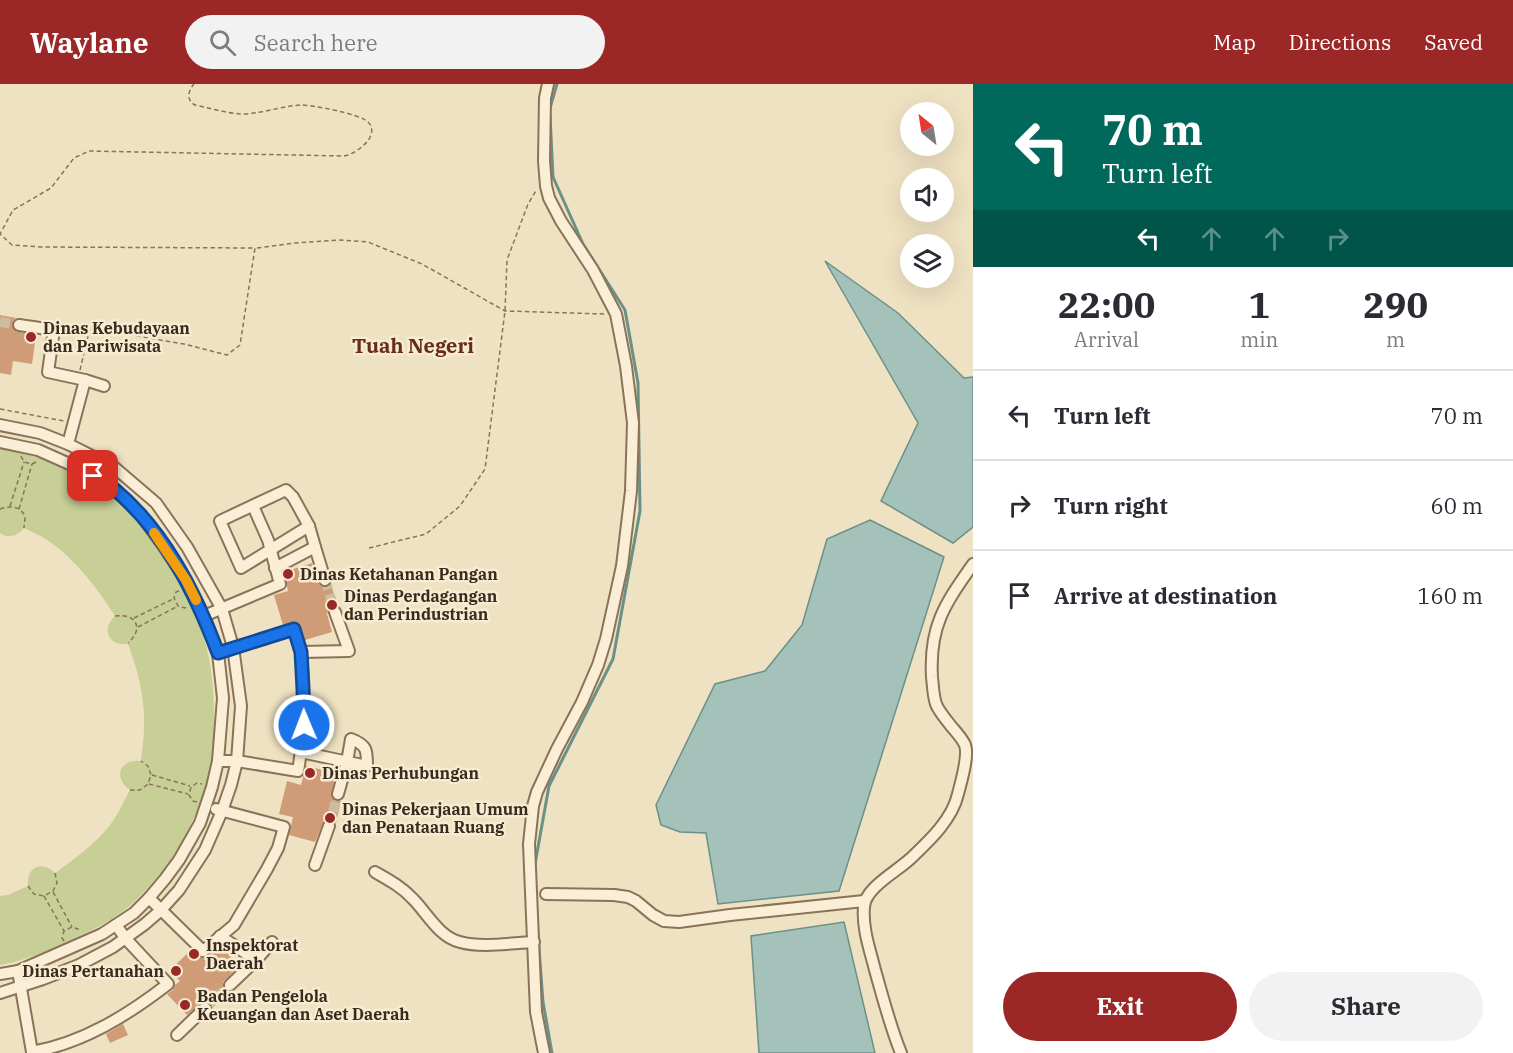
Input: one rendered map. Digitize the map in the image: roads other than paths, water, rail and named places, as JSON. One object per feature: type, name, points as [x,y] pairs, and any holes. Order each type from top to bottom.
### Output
[{"type":"street","points":[[544,1053],[536,1011],[529,844],[533,806],[549,766],[582,702],[606,639],[622,566],[631,491],[633,423],[626,366],[616,314],[593,270],[561,221],[546,186],[545,98],[548,84]]},
{"type":"street","points":[[19,325],[54,330],[48,372],[104,386]]},
{"type":"street","points":[[68,444],[81,379]]},
{"type":"street","points":[[0,425],[40,433],[68,444],[114,467],[156,503],[188,547],[222,609],[233,647],[241,706],[237,761],[231,785],[205,850],[179,890],[161,910],[113,947],[79,965],[0,993]]},
{"type":"street","points":[[0,975],[85,943],[116,926],[149,898],[179,860],[200,823],[218,761],[222,698],[218,653],[204,616],[188,585],[141,515],[111,486],[74,466],[38,450],[5,442],[14,427]]},
{"type":"street","points":[[309,525],[241,568],[220,521],[286,490],[294,497],[309,525],[325,580]]},
{"type":"street","points":[[204,616],[280,584],[268,540],[253,506]]},
{"type":"street","points":[[275,568],[315,547]]},
{"type":"street","points":[[901,1053],[889,1022],[867,941],[864,901],[937,831],[951,814],[955,805],[966,754],[965,745],[936,704],[932,648],[940,616],[950,596],[973,564]]},
{"type":"street","points":[[301,652],[349,651],[335,612]]},
{"type":"street","points":[[218,653],[294,629],[301,652],[304,725],[298,771],[237,761],[218,761]]},
{"type":"street","points":[[301,752],[347,762],[338,794]]},
{"type":"street","points":[[149,898],[203,951],[234,925],[248,903],[278,848],[284,827],[206,806]]},
{"type":"street","points":[[315,865],[329,826]]},
{"type":"street","points":[[375,872],[404,890],[442,932],[458,942],[474,945],[534,942]]},
{"type":"street","points":[[546,894],[628,897],[664,921],[679,922],[864,901]]},
{"type":"street","points":[[18,970],[32,1052],[74,1041],[126,1014],[168,984],[116,926]]},
{"type":"street","points":[[220,936],[256,960]]},
{"type":"street","points":[[230,985],[272,942]]},
{"type":"street","points":[[177,1035],[205,1008]]},
{"type":"water","points":[[825,261],[898,313],[964,378],[973,377],[973,527],[953,543],[881,501],[918,423]]},
{"type":"water","points":[[870,520],[944,557],[839,891],[718,904],[706,833],[680,832],[661,825],[656,805],[715,684],[765,671],[802,625],[827,539]]},
{"type":"water","points":[[844,922],[875,1053],[759,1053],[751,936]]},
{"type":"waterway","points":[[550,108],[557,84]]},
{"type":"waterway","points":[[535,864],[549,786],[613,659],[640,511],[638,383],[625,310],[583,244],[553,177],[550,115]]},
{"type":"waterway","points":[[537,922],[543,1002],[552,1053]]},
{"type":"tunnel","points":[[0,322],[19,325]]},
{"type":"tunnel","points":[[325,580],[335,612]]},
{"type":"tunnel","points":[[329,826],[338,794]]},
{"type":"tunnel","points":[[205,1008],[230,985]]},
{"type":"place","name":"Dinas Kebudayaan dan Pariwisata","points":[[31,337]]},
{"type":"place","name":"Dinas Ketahanan Pangan","points":[[288,574]]},
{"type":"place","name":"Dinas Perdagangan dan Perindustrian","points":[[332,605]]},
{"type":"place","name":"Dinas Perhubungan","points":[[310,773]]},
{"type":"place","name":"Dinas Pekerjaan Umum dan Penataan Ruang","points":[[330,818]]},
{"type":"place","name":"Inspektorat Daerah","points":[[194,954]]},
{"type":"place","name":"Dinas Pertanahan","points":[[176,971]]},
{"type":"place","name":"Badan Pengelola Keuangan dan Aset Daerah","points":[[185,1005]]},
{"type":"district","name":"Tuah Negeri","points":[[413,346]]}]
